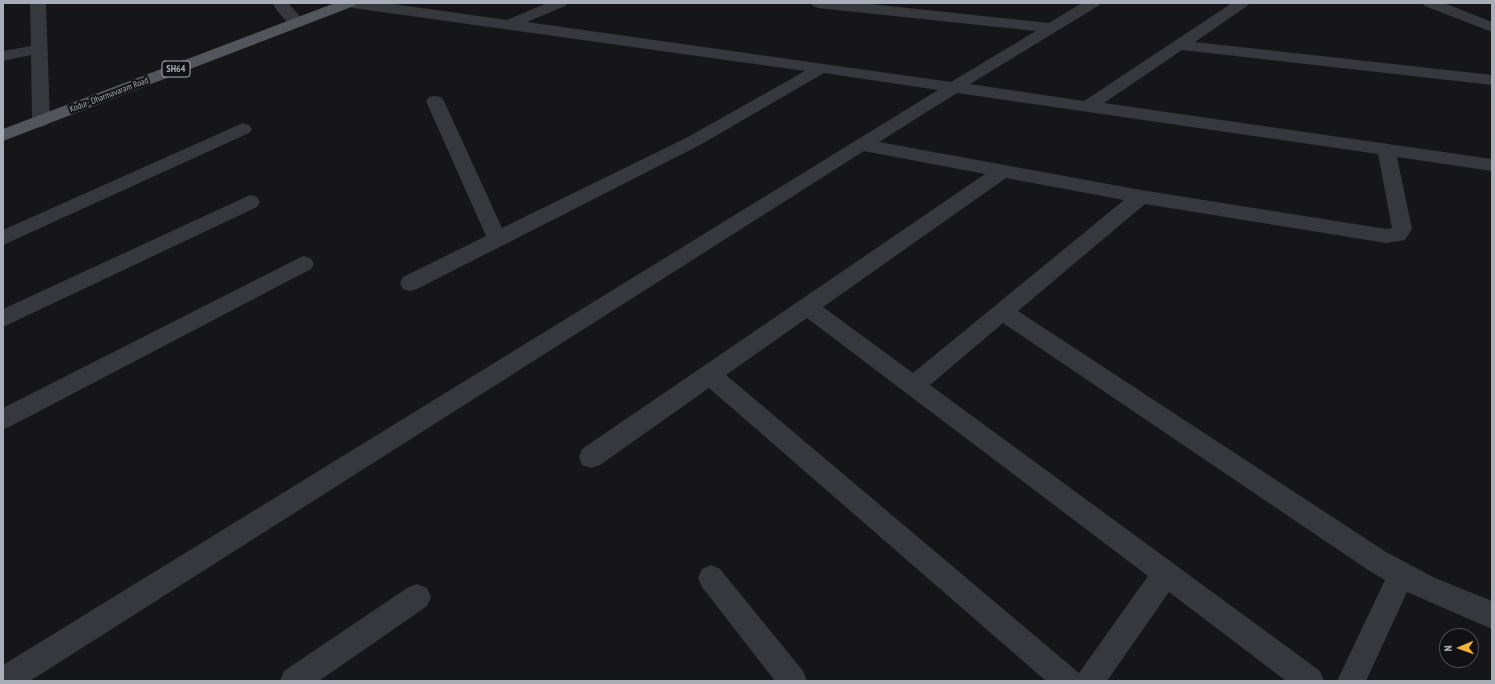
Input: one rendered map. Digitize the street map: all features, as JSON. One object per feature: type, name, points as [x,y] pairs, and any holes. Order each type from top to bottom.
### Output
[{"type":"main road","name":"Kodur- Dharmavaram Road","points":[[3,135],[349,3]]},
{"type":"street","points":[[38,3],[41,121]]},
{"type":"street","points":[[280,3],[298,23]]},
{"type":"street","points":[[353,3],[821,68],[1492,165]]},
{"type":"street","points":[[509,25],[560,3]]},
{"type":"street","points":[[818,3],[1051,28]]},
{"type":"street","points":[[4,681],[429,417],[954,87],[1093,3]]},
{"type":"street","points":[[1088,106],[1242,3]]},
{"type":"street","points":[[1430,3],[1492,27]]},
{"type":"street","points":[[1180,45],[1492,80]]},
{"type":"street","points":[[3,56],[39,49]]},
{"type":"street","points":[[410,283],[694,141],[821,68]]},
{"type":"street","points":[[435,102],[497,239]]},
{"type":"street","points":[[3,238],[243,130]]},
{"type":"street","points":[[862,145],[1141,197],[1386,236],[1398,235],[1402,229],[1386,149]]},
{"type":"street","points":[[591,457],[1003,171]]},
{"type":"street","points":[[913,386],[1141,197]]},
{"type":"street","points":[[3,319],[250,202]]},
{"type":"street","points":[[3,420],[304,264]]},
{"type":"street","points":[[807,307],[1310,681]]},
{"type":"street","points":[[1003,312],[1401,575],[1426,588],[1492,615]]},
{"type":"street","points":[[710,375],[1068,681]]},
{"type":"street","points":[[1090,681],[1166,574]]},
{"type":"street","points":[[1351,681],[1401,575]]},
{"type":"street","points":[[711,578],[793,681]]},
{"type":"street","points":[[294,681],[417,597]]}]
